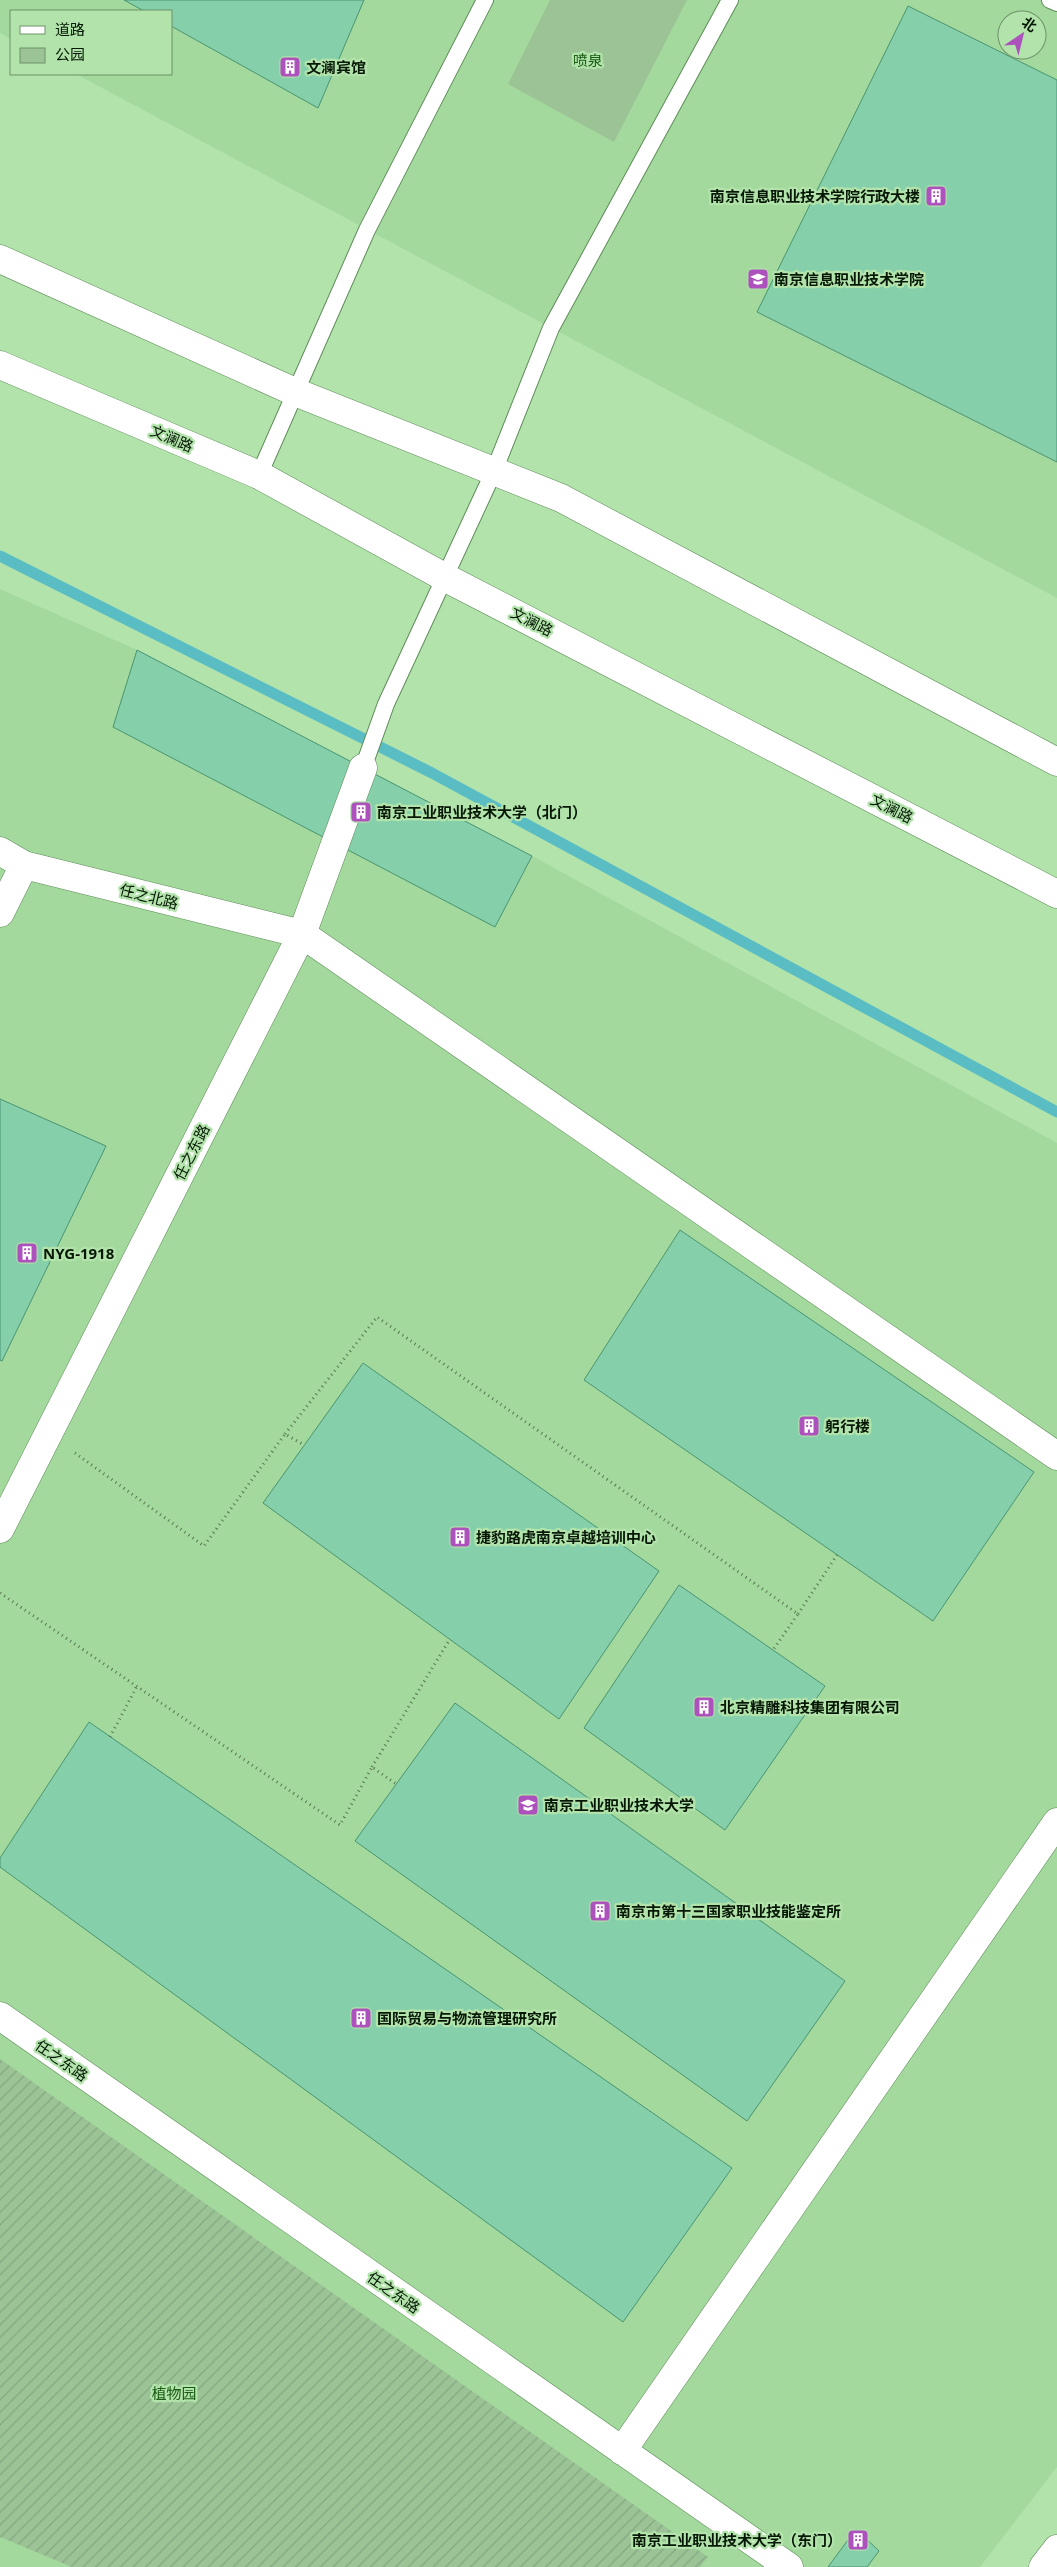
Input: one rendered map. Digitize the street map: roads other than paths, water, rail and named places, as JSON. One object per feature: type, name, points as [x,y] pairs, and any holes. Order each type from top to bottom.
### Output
[{"type":"street","points":[[0,259],[295,392],[561,498],[1057,762]]},
{"type":"street","name":"文澜路","points":[[0,365],[259,475],[446,578],[1057,894]]},
{"type":"street","name":"任之东路","points":[[0,1529],[302,934],[363,768]]},
{"type":"street","name":"任之北路","points":[[0,851],[24,865],[302,934]]},
{"type":"street","points":[[0,913],[24,865]]},
{"type":"street","points":[[302,934],[1057,1456]]},
{"type":"street","points":[[622,2451],[1057,1822]]},
{"type":"street","name":"任之东路","points":[[0,2016],[787,2566]]},
{"type":"street","points":[[1043,2567],[1057,2550]]},
{"type":"lane","points":[[259,475],[367,230],[485,0]]},
{"type":"lane","points":[[363,768],[386,704],[494,472],[551,328],[730,0]]},
{"type":"lane","points":[[1050,0],[1057,3]]},
{"type":"waterway","points":[[0,556],[432,773],[1057,1112]]},
{"type":"place","name":"文澜宾馆","points":[[290,67]]},
{"type":"place","name":"南京信息职业技术学院行政大楼","points":[[936,196]]},
{"type":"place","name":"南京信息职业技术学院","points":[[758,279]]},
{"type":"place","name":"南京工业职业技术大学（北门）","points":[[361,812]]},
{"type":"place","name":"NYG-1918","points":[[27,1253]]},
{"type":"place","name":"躬行楼","points":[[809,1426]]},
{"type":"place","name":"捷豹路虎南京卓越培训中心","points":[[460,1537]]},
{"type":"place","name":"北京精雕科技集团有限公司","points":[[704,1707]]},
{"type":"place","name":"南京工业职业技术大学","points":[[528,1805]]},
{"type":"place","name":"南京市第十三国家职业技能鉴定所","points":[[600,1911]]},
{"type":"place","name":"国际贸易与物流管理研究所","points":[[361,2018]]},
{"type":"place","name":"南京工业职业技术大学（东门）","points":[[858,2540]]},
{"type":"park label","name":"喷泉","points":[[588,60]]},
{"type":"park label","name":"植物园","points":[[174,2393]]}]
